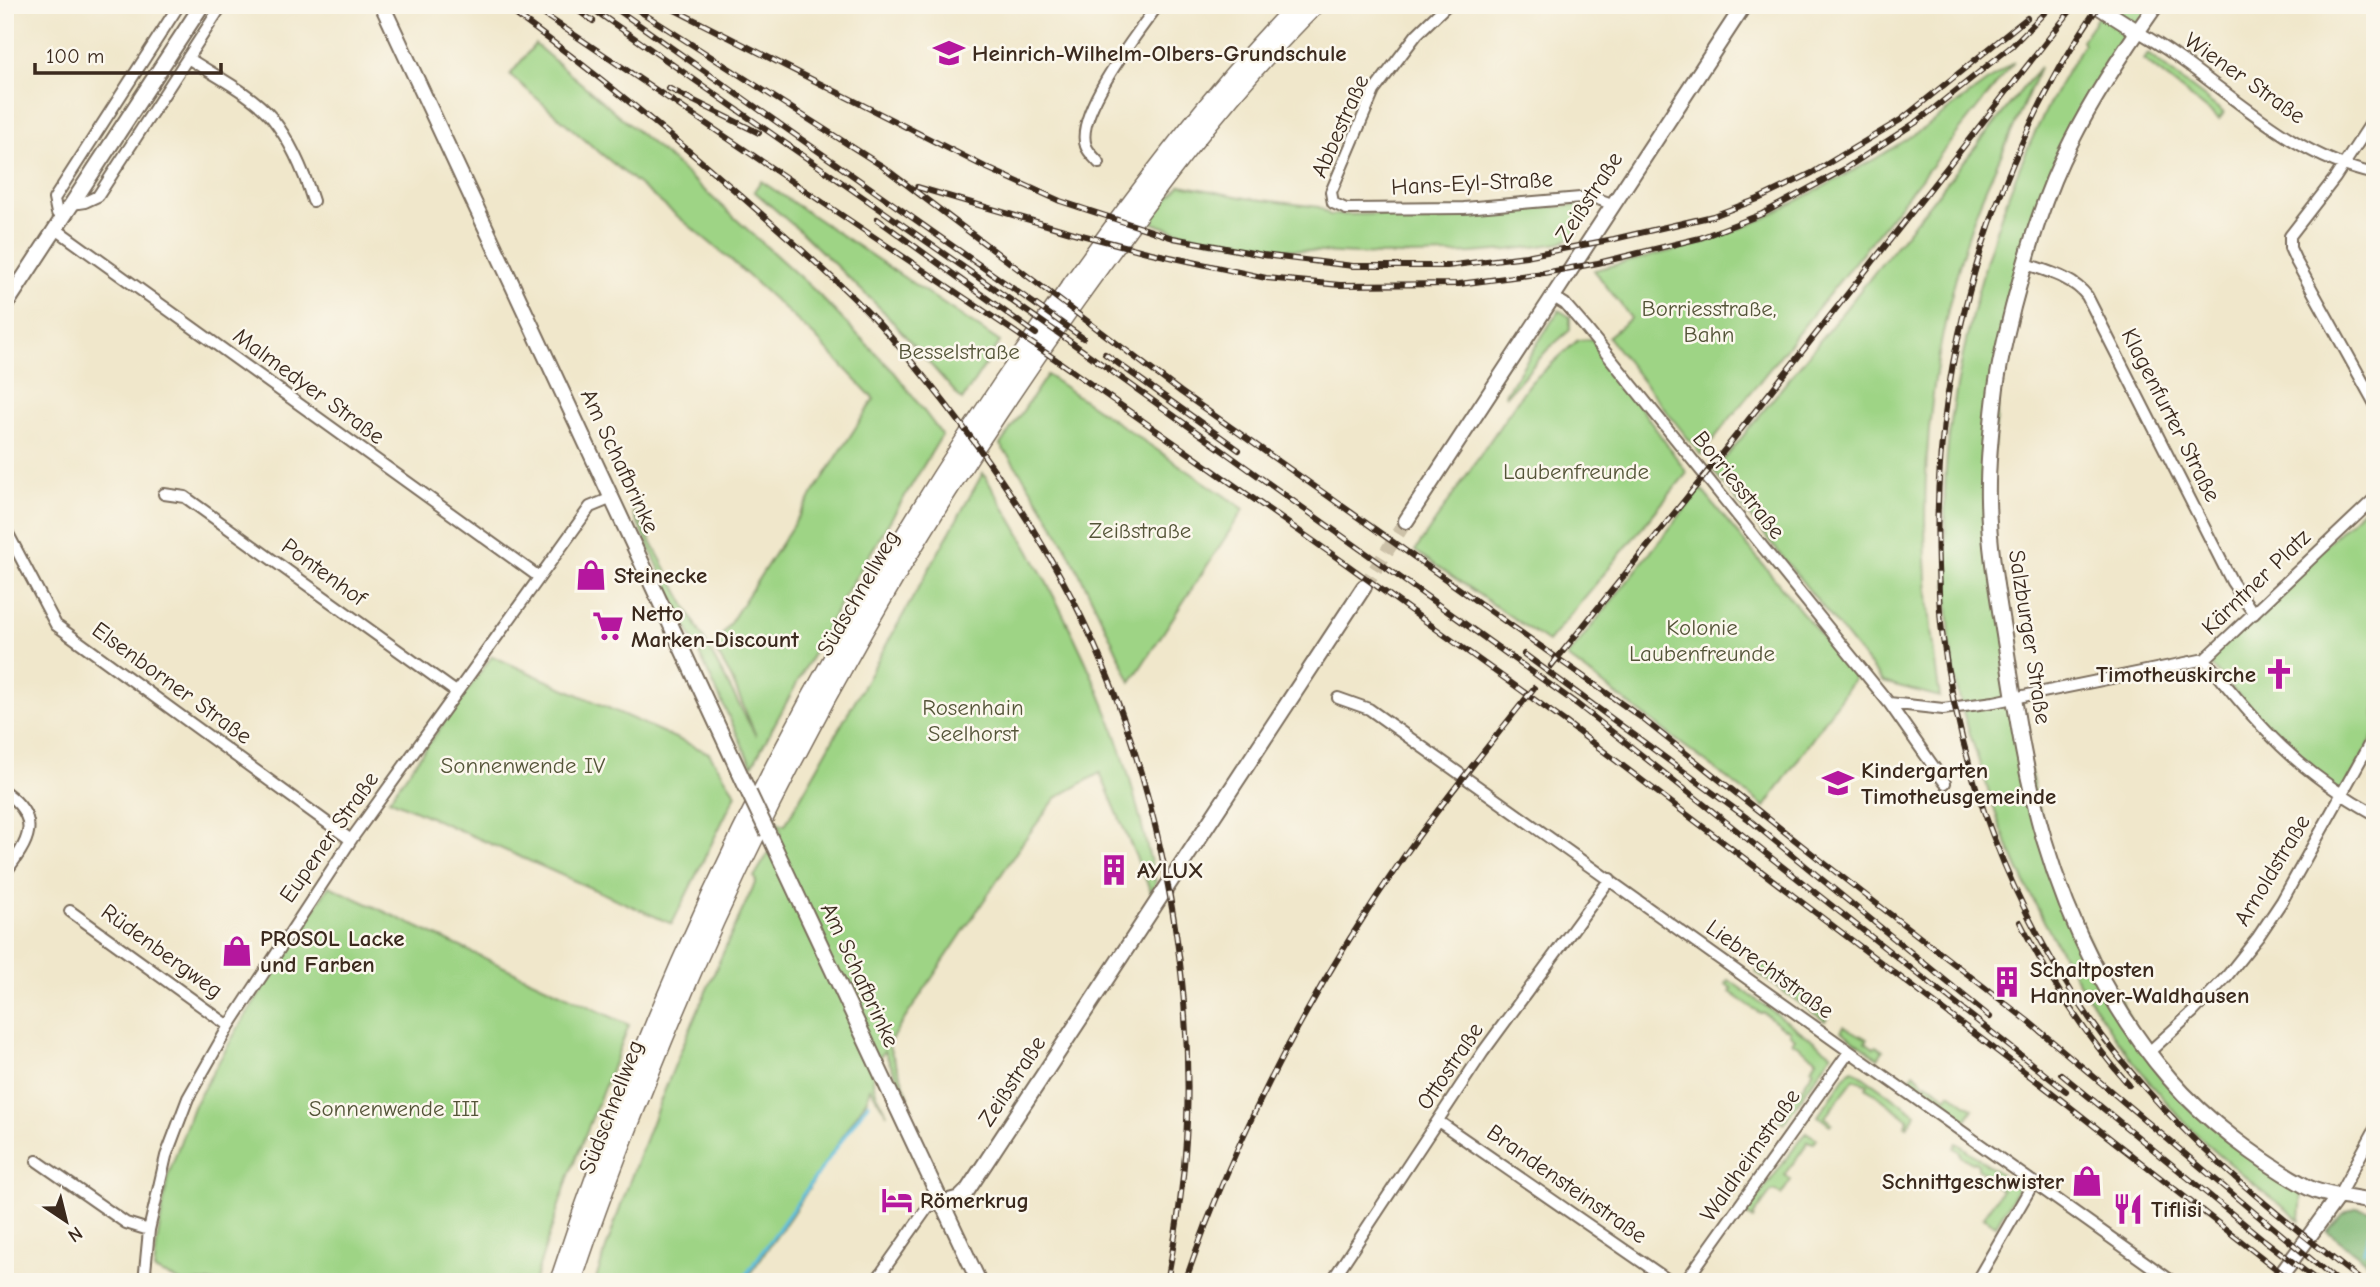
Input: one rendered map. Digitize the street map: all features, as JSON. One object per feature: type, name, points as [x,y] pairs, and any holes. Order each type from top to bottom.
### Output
[{"type":"highway","name":"Südschnellweg","points":[[559,1282],[610,1136],[676,975],[772,771],[874,584],[972,427],[1124,211],[1198,117],[1297,5]]},
{"type":"highway","name":"Südschnellweg","points":[[572,1282],[623,1140],[687,981],[790,765],[886,592],[982,435],[1135,218],[1262,61],[1315,5]]},
{"type":"street","points":[[59,223],[54,199],[179,5]]},
{"type":"street","points":[[5,306],[202,5]]},
{"type":"street","points":[[72,204],[98,196],[222,5]]},
{"type":"street","name":"Am Schafbrinke","points":[[383,5],[979,1282]]},
{"type":"street","points":[[1099,163],[1086,146],[1085,122],[1119,59],[1158,5]]},
{"type":"street","name":"Abbestraße","points":[[1333,203],[1331,192],[1374,91],[1417,34],[1447,5]]},
{"type":"street","name":"Zeißstraße","points":[[1406,521],[1744,5]]},
{"type":"street","name":"Wiener Straße","points":[[2096,5],[2137,31],[2281,134],[2343,166],[2375,174]]},
{"type":"street","name":"Salzburger Straße","points":[[2156,5],[2137,31],[2070,143],[2051,186],[2024,264],[2005,339],[1995,394],[1988,501],[1996,582],[2014,698],[2043,835],[2056,878],[2091,958],[2148,1053],[2190,1100],[2247,1147],[2311,1189],[2374,1203]]},
{"type":"street","points":[[188,58],[254,101],[271,117],[296,159],[313,201]]},
{"type":"street","points":[[2375,117],[2343,166],[2290,236],[2290,248],[2375,404]]},
{"type":"street","name":"Hans-Eyl-Straße","points":[[1333,203],[1346,209],[1464,208],[1592,197],[1612,204]]},
{"type":"street","name":"Malmedyer Straße","points":[[59,223],[539,577]]},
{"type":"street","name":"Klagenfurter Straße","points":[[2024,264],[2067,279],[2087,296],[2232,582],[2254,614]]},
{"type":"street","name":"Borriesstraße","points":[[1552,296],[1565,304],[1585,327],[1889,704],[1945,783]]},
{"type":"street","name":"Pontenhof","points":[[164,494],[185,497],[456,692]]},
{"type":"street","name":"Eupener Straße","points":[[144,1282],[149,1230],[166,1156],[183,1110],[229,1026],[351,840],[539,577],[590,507],[612,498]]},
{"type":"street","name":"Kärntner Platz","points":[[2375,498],[2205,659],[2243,708],[2273,740],[2341,796],[2375,814]]},
{"type":"street","name":"Elsenborner Straße","points":[[5,528],[57,625],[351,840]]},
{"type":"street","name":"Zeißstraße","points":[[942,1203],[960,1198],[967,1191],[1364,587]]},
{"type":"street","points":[[1889,704],[1943,709],[2014,698],[2205,659]]},
{"type":"street","name":"Liebrechtstraße","points":[[1339,698],[1369,709],[2174,1282]]},
{"type":"street","points":[[2341,796],[2375,734]]},
{"type":"street","points":[[5,792],[21,803],[28,815],[28,832],[21,851],[5,873]]},
{"type":"street","name":"Arnoldstraße","points":[[2148,1053],[2193,1012],[2259,937],[2341,796]]},
{"type":"street","name":"Ottostraße","points":[[1336,1280],[1483,1052],[1610,879]]},
{"type":"street","name":"Rüdenbergweg","points":[[70,911],[229,1026]]},
{"type":"street","name":"Waldheimstraße","points":[[1685,1282],[1849,1052]]},
{"type":"street","name":"Brandensteinstraße","points":[[1438,1121],[1671,1282]]},
{"type":"street","points":[[2276,1282],[2339,1195],[2375,1129]]},
{"type":"street","points":[[37,1161],[126,1223],[149,1230]]},
{"type":"street","points":[[1976,1282],[2034,1182]]},
{"type":"street","points":[[876,1282],[928,1207],[942,1203]]},
{"type":"green space","points":[[2106,5],[2156,5],[2070,143],[2005,339],[1988,501],[2017,716],[2056,878],[2148,1053],[2256,1163],[2302,1194],[2300,1220],[2251,1182],[2189,1127],[2125,1051],[2080,985],[2041,915],[2003,834],[1960,702],[1952,660],[1945,488],[1949,436],[1964,350],[1984,269],[2010,191],[2043,116],[2084,44],[2082,40]]},
{"type":"green space","points":[[535,44],[671,160],[813,289],[895,373],[942,435],[842,600],[752,766],[633,513],[634,510],[756,736],[731,677],[714,648],[874,399],[814,336],[731,260],[510,75]]},
{"type":"green space","points":[[2148,54],[2224,113],[2219,119],[2144,60]]},
{"type":"green space","name":"Borriesstraße, Bahn","points":[[2014,62],[1701,455],[1608,337],[1631,318],[1594,270],[1703,243],[1763,219],[1875,159],[1924,128]]},
{"type":"green space","points":[[2040,67],[1974,218],[1942,336],[1927,455],[1925,515],[1932,636],[1940,697],[1883,682],[1714,472]]},
{"type":"green space","name":"Besselstraße","points":[[761,181],[1000,342],[962,400],[884,312],[754,191]]},
{"type":"green space","points":[[1181,185],[1246,198],[1319,207],[1330,215],[1461,213],[1591,204],[1594,207],[1574,237],[1560,243],[1458,254],[1355,254],[1233,243],[1180,232],[1146,220]]},
{"type":"green space","points":[[1559,310],[1570,317],[1570,330],[1547,350],[1506,396],[1505,394]]},
{"type":"green space","name":"Laubenfreunde","points":[[1592,339],[1687,473],[1548,642],[1415,551],[1528,385],[1578,340]]},
{"type":"green space","name":"Zeißstraße","points":[[1047,375],[1244,509],[1131,682],[1088,590],[1056,530],[1039,500],[1000,445]]},
{"type":"green space","name":"Rosenhain Seelhorst","points":[[983,473],[1051,591],[1095,683],[1135,797],[1156,883],[1151,892],[1100,773],[1056,798],[1023,842],[888,1044],[909,1097],[907,1098],[884,1051],[874,1068],[873,1082],[887,1114],[870,1088],[867,1099],[791,1216],[744,1282],[595,1282],[669,1079],[756,881],[754,877],[781,832],[776,822],[785,825]]},
{"type":"green space","name":"Kolonie Laubenfreunde","points":[[1701,489],[1855,677],[1765,807],[1567,657]]},
{"type":"green space","points":[[2375,498],[2375,734],[2341,795],[2308,771],[2205,659]]},
{"type":"green space","name":"Sonnenwende IV","points":[[492,656],[709,753],[736,794],[672,924],[389,799]]},
{"type":"green space","name":"Sonnenwende III","points":[[329,886],[629,1025],[568,1178],[534,1282],[182,1282],[154,1270],[168,1176],[193,1107],[238,1028]]},
{"type":"green space","points":[[1762,964],[1788,980],[1786,983],[1830,1014],[1825,1021],[1756,972]]},
{"type":"green space","points":[[1729,980],[1832,1054],[1784,1123],[1773,1116],[1786,1098],[1788,1100],[1793,1093],[1797,1095],[1814,1070],[1811,1068],[1817,1059],[1792,1042],[1795,1038],[1790,1031],[1730,992],[1732,989],[1726,984]]},
{"type":"green space","points":[[1844,1026],[1867,1039],[1865,1042],[1874,1048],[1876,1046],[1883,1051],[1878,1058],[1841,1031]]},
{"type":"green space","points":[[1853,1069],[1916,1114],[1907,1126],[1905,1125],[1908,1119],[1866,1087],[1868,1084],[1854,1079],[1825,1117],[1832,1123],[1830,1125],[1818,1116]]},
{"type":"green space","points":[[1914,1073],[1926,1085],[1927,1083],[1947,1097],[1950,1093],[1973,1109],[1965,1121],[1909,1080]]},
{"type":"green space","points":[[1806,1132],[1817,1139],[1814,1143],[1807,1141],[1787,1171],[1785,1175],[1791,1180],[1781,1195],[1775,1191],[1771,1192],[1753,1219],[1746,1214]]},
{"type":"green space","points":[[1957,1143],[2017,1186],[1996,1225],[1983,1217],[2002,1190],[1982,1176],[1984,1172],[1978,1165],[1960,1155],[1954,1148]]},
{"type":"green space","points":[[2357,1207],[2375,1212],[2375,1268],[2327,1231],[2343,1213]]},
{"type":"waterway","points":[[741,1282],[868,1103]]},
{"type":"waterway","points":[[2364,1251],[2374,1219]]},
{"type":"tunnel","points":[[1364,587],[1406,521]]},
{"type":"railway","points":[[503,5],[604,82],[702,162],[875,319],[940,397],[989,462],[1033,530],[1073,600],[1101,659],[1125,722],[1162,854],[1174,922],[1183,989],[1187,1121],[1180,1202],[1167,1282]]},
{"type":"railway","points":[[530,5],[1055,359],[1564,721],[2051,1092],[2293,1282]]},
{"type":"railway","points":[[570,5],[593,21]]},
{"type":"railway","points":[[587,5],[1068,340],[1577,704],[2066,1091]]},
{"type":"railway","points":[[611,5],[1083,338]]},
{"type":"railway","points":[[630,5],[882,166],[1181,392],[1639,716],[2028,1021],[2269,1225]]},
{"type":"railway","points":[[665,5],[985,167],[1060,201],[1173,238],[1263,255],[1353,266],[1447,266],[1526,256],[1713,216],[1758,199],[1812,173],[1902,119],[2027,18]]},
{"type":"railway","points":[[917,187],[1074,233],[1266,278],[1340,285],[1459,284],[1544,273],[1700,238],[1762,214],[1843,170],[1918,121],[2012,46],[2052,5]]},
{"type":"railway","points":[[1551,666],[2075,5]]},
{"type":"railway","points":[[2099,5],[2060,68],[2026,134],[1997,203],[1974,273],[1957,345],[1945,418],[1938,492],[1940,608],[1950,684],[1975,785],[2012,883],[2035,930],[2090,1019],[2150,1093],[2216,1161],[2288,1223],[2363,1282]]},
{"type":"railway","points":[[668,88],[759,133]]},
{"type":"railway","points":[[877,219],[1036,334]]},
{"type":"railway","points":[[1105,354],[1239,450]]},
{"type":"railway","points":[[1524,654],[1747,818],[1990,1017]]},
{"type":"railway","points":[[1185,1282],[1228,1170],[1253,1115],[1339,956],[1420,834],[1534,688]]},
{"type":"railway","points":[[2020,922],[2069,1007],[2129,1085]]},
{"type":"railway","points":[[2061,1074],[2319,1282]]},
{"type":"railway","points":[[2262,1218],[2338,1282]]},
{"type":"place","name":"Heinrich-Wilhelm-Olbers-Grundschule","points":[[949,53]]},
{"type":"place","name":"Steinecke","points":[[591,575]]},
{"type":"place","name":"Netto Marken-Discount","points":[[608,626]]},
{"type":"place","name":"Timotheuskirche","points":[[2279,674]]},
{"type":"place","name":"Kindergarten Timotheusgemeinde","points":[[1838,783]]},
{"type":"place","name":"AYLUX","points":[[1114,870]]},
{"type":"place","name":"PROSOL Lacke und Farben","points":[[237,951]]},
{"type":"place","name":"Schaltposten Hannover-Waldhausen","points":[[2007,982]]},
{"type":"place","name":"Schnittgeschwister","points":[[2087,1181]]},
{"type":"place","name":"Römerkrug","points":[[897,1200]]},
{"type":"place","name":"Tiflisi","points":[[2128,1209]]}]
